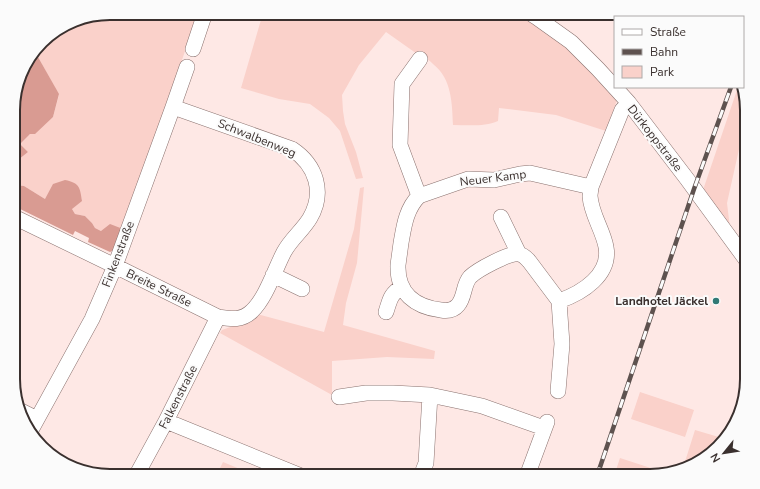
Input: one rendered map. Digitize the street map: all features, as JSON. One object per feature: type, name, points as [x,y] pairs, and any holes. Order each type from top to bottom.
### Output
[{"type":"street","points":[[193,48],[203,20]]},
{"type":"street","name":"Dürkoppstraße","points":[[541,20],[571,42],[614,87]]},
{"type":"street","points":[[420,59],[402,84],[400,145],[419,196],[408,211],[404,224],[398,265],[399,279],[402,287],[408,295],[423,306],[441,310],[453,309],[462,300],[466,283],[475,273],[514,254],[519,254],[525,257],[559,301],[562,344],[558,391]]},
{"type":"street","name":"Finkenstraße","points":[[34,426],[92,319],[115,266],[187,67]]},
{"type":"street","name":"Dürkoppstraße","points":[[615,88],[687,179],[740,251]]},
{"type":"street","points":[[559,301],[571,297],[591,284],[603,268],[606,258],[606,247],[592,206],[590,196],[591,187],[622,110],[629,104]]},
{"type":"street","name":"Schwalbenweg","points":[[173,107],[292,149],[300,154],[307,162],[316,179],[318,187],[318,197],[310,219],[284,251],[260,301],[252,312],[241,318],[230,319],[218,317]]},
{"type":"street","name":"Neuer Kamp","points":[[419,196],[468,179],[494,180],[530,173],[591,187]]},
{"type":"street","points":[[501,217],[519,254]]},
{"type":"street","name":"Breite Straße","points":[[20,220],[218,317]]},
{"type":"street","points":[[273,275],[302,289]]},
{"type":"street","points":[[386,312],[393,294],[402,287]]},
{"type":"street","name":"Falkenstraße","points":[[140,469],[166,421],[218,317]]},
{"type":"street","points":[[339,397],[366,393],[430,395],[482,406],[545,425],[529,469]]},
{"type":"street","points":[[424,469],[426,463],[430,395]]},
{"type":"street","points":[[166,421],[284,469]]},
{"type":"green space","points":[[110,20],[196,20],[123,229],[101,231],[95,228],[85,216],[75,214],[72,209],[45,199],[24,186],[20,186],[20,158],[28,152],[20,144],[30,134],[53,117],[59,95],[38,57],[51,42],[60,35],[75,27],[87,23]]},
{"type":"green space","points":[[261,20],[529,20],[567,47],[617,100],[606,131],[556,115],[499,108],[498,121],[493,123],[482,125],[453,125],[450,92],[444,77],[439,70],[429,60],[420,56],[386,32],[359,65],[342,95],[345,124],[356,152],[363,178],[356,179],[340,131],[329,118],[310,104],[279,99],[241,88]]},
{"type":"green space","points":[[737,89],[740,104],[740,145],[727,203],[730,228],[703,190]]},
{"type":"green space","points":[[364,187],[357,263],[346,303],[343,325],[435,351],[434,359],[387,357],[332,361],[332,395],[220,333],[222,330],[257,314],[324,332],[354,229],[360,188]]},
{"type":"green space","points":[[640,392],[694,410],[685,437],[631,419]]},
{"type":"green space","points":[[695,430],[705,433],[704,451],[685,462]]},
{"type":"green space","points":[[620,458],[654,469],[616,469]]},
{"type":"green space","points":[[223,462],[240,469],[220,469]]},
{"type":"shaded area","points":[[38,57],[59,94],[53,117],[35,134],[30,134],[20,144],[20,110],[23,87],[27,75]]},
{"type":"shaded area","points":[[20,144],[28,152],[20,158]]},
{"type":"shaded area","points":[[65,180],[74,183],[80,189],[82,201],[72,209],[75,214],[85,216],[95,228],[101,231],[110,224],[123,229],[116,249],[110,252],[88,242],[89,238],[75,231],[73,235],[20,209],[20,186],[24,186],[45,199],[53,184]]},
{"type":"railway","points":[[599,469],[694,189],[731,88]]},
{"type":"place","name":"Landhotel Jäckel","points":[[716,301]]}]
